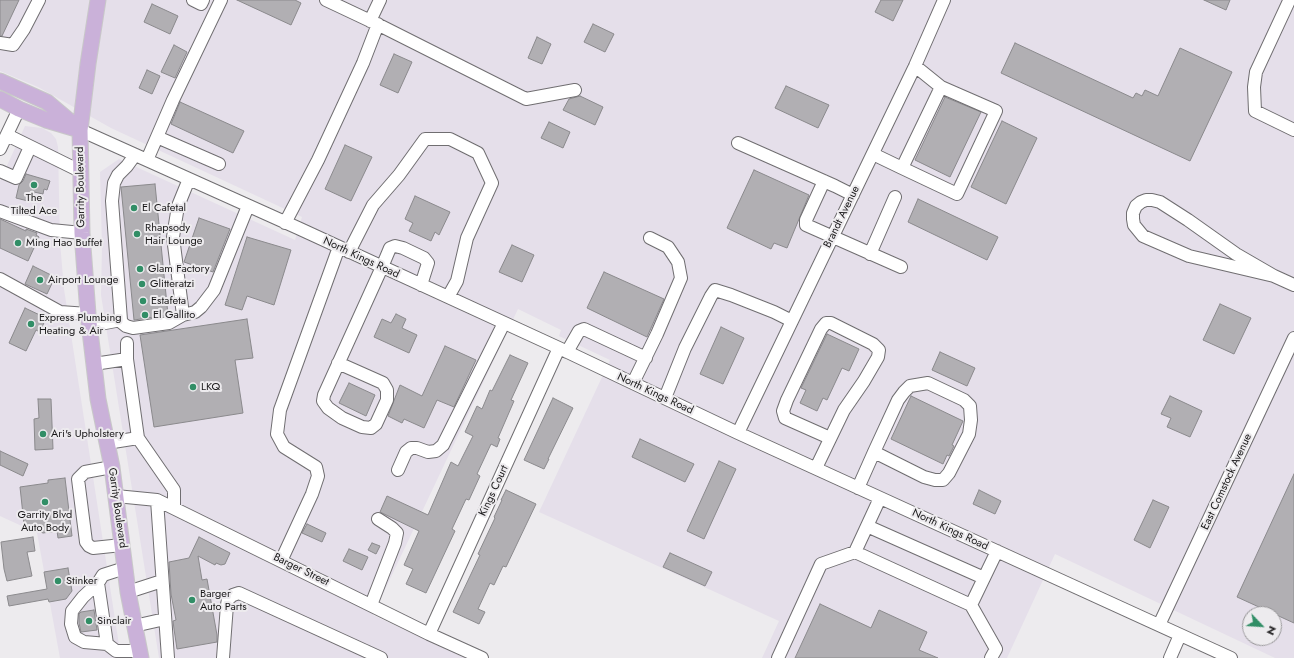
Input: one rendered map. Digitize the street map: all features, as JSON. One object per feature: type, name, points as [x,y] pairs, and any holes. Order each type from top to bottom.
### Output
[{"type":"main road","name":"Garrity Boulevard","points":[[98,0],[80,130],[82,233],[89,320],[98,399],[112,467],[128,592],[140,654]]},
{"type":"main road","name":"North Kings Road","points":[[0,81],[47,102],[80,130]]},
{"type":"main road","name":"North Kings Road","points":[[0,99],[19,109],[46,120],[80,130]]},
{"type":"street","points":[[0,43],[13,45],[24,29],[39,0]]},
{"type":"street","points":[[194,0],[201,4],[203,0]]},
{"type":"street","points":[[147,160],[173,100],[221,0]]},
{"type":"street","points":[[326,0],[374,22],[526,99],[575,90]]},
{"type":"street","points":[[285,223],[318,160],[363,63],[380,0]]},
{"type":"street","name":"Brandt Avenue","points":[[738,433],[915,66],[944,0]]},
{"type":"street","points":[[1289,1],[1256,72],[1254,87],[1255,111],[1294,130]]},
{"type":"street","points":[[873,154],[958,194],[996,111],[941,87],[915,66]]},
{"type":"street","points":[[902,168],[941,87]]},
{"type":"street","points":[[0,149],[19,109]]},
{"type":"street","name":"North Kings Road","points":[[80,130],[448,297],[738,433],[1231,658]]},
{"type":"street","points":[[7,135],[80,171]]},
{"type":"street","points":[[157,137],[219,164]]},
{"type":"street","points":[[281,561],[312,494],[318,476],[316,467],[284,447],[276,434],[280,410],[344,250],[373,205],[399,175],[425,139],[450,140],[478,153],[492,183],[468,238],[457,281],[448,297]]},
{"type":"street","points":[[738,143],[853,195]]},
{"type":"street","points":[[0,170],[16,178],[30,147]]},
{"type":"street","points":[[135,155],[118,175],[114,183],[112,201],[120,320],[126,326],[133,328],[169,323],[183,315],[195,312],[201,307],[214,290],[248,206]]},
{"type":"street","points":[[183,315],[173,237],[178,206],[189,179]]},
{"type":"street","points":[[824,181],[806,220],[806,225],[901,267]]},
{"type":"street","points":[[870,254],[895,196]]},
{"type":"street","points":[[1274,276],[1189,256],[1143,236],[1134,225],[1133,213],[1136,206],[1140,202],[1146,200],[1160,202],[1236,254],[1274,276],[1294,284]]},
{"type":"street","points":[[0,211],[51,230],[82,233]]},
{"type":"street","points":[[633,383],[657,334],[681,278],[678,262],[668,247],[650,238]]},
{"type":"street","points":[[338,363],[383,383],[387,390],[387,400],[376,424],[371,428],[362,427],[342,418],[328,408],[323,401],[324,395],[338,363],[382,267],[390,248],[395,246],[403,248],[424,258],[428,263],[421,285]]},
{"type":"street","points":[[0,279],[60,312],[89,320],[120,320]]},
{"type":"street","points":[[665,398],[686,348],[715,290],[731,294],[774,312],[792,322]]},
{"type":"street","points":[[398,470],[406,452],[411,448],[417,448],[428,452],[436,451],[443,445],[504,323]]},
{"type":"street","points":[[816,468],[844,410],[878,358],[879,350],[873,344],[831,323],[826,323],[821,329],[783,411],[785,418],[830,438]]},
{"type":"street","name":"Kings Court","points":[[429,634],[563,350],[579,331],[584,329],[646,358]]},
{"type":"street","name":"East Comstock Avenue","points":[[1160,625],[1294,338]]},
{"type":"street","points":[[127,343],[127,359],[138,438],[174,490],[174,508]]},
{"type":"street","points":[[94,364],[127,359]]},
{"type":"street","points":[[858,488],[874,452],[898,400],[910,386],[928,383],[964,400],[970,406],[971,420],[969,434],[949,473],[943,480],[935,480],[924,477],[874,452]]},
{"type":"street","points":[[107,443],[138,438]]},
{"type":"street","points":[[112,467],[85,472],[78,479],[86,542],[88,546],[93,548],[122,545]]},
{"type":"street","name":"Barger Street","points":[[116,496],[157,500],[429,634],[482,658]]},
{"type":"street","points":[[855,552],[880,498]]},
{"type":"street","points":[[157,500],[168,658]]},
{"type":"street","points":[[371,605],[395,543],[397,533],[378,519]]},
{"type":"street","points":[[867,526],[984,578]]},
{"type":"street","points":[[970,605],[997,551]]},
{"type":"street","points":[[778,658],[821,564],[855,552],[970,605],[996,649],[992,658]]},
{"type":"street","points":[[125,568],[102,575],[98,583],[83,597],[72,611],[71,624],[75,637],[84,642],[107,644],[116,651],[140,654]]},
{"type":"street","points":[[128,592],[162,581]]},
{"type":"street","points":[[98,583],[107,644]]},
{"type":"street","points":[[223,658],[228,599],[239,593],[381,658]]},
{"type":"street","points":[[134,626],[165,618]]},
{"type":"street","points":[[1170,658],[1180,635]]},
{"type":"shaded area","points":[[0,0],[1294,0],[1294,658],[1275,658],[1250,646],[1282,646],[1282,606],[1242,606],[1242,642],[1055,554],[1007,658],[762,658],[779,621],[539,512],[610,360],[559,336],[561,330],[518,309],[373,615],[465,658],[159,658],[101,295],[102,246],[100,172],[119,159],[295,240],[302,217],[111,128],[38,87],[0,71]]},
{"type":"shaded area","points":[[25,126],[42,128],[51,133],[56,139],[58,147],[60,242],[64,289],[121,658],[60,658],[37,533],[0,516],[0,181]]},
{"type":"building","points":[[0,0],[19,0],[2,36],[0,36]]},
{"type":"building","points":[[237,0],[295,0],[301,3],[291,25]]},
{"type":"building","points":[[881,0],[903,0],[893,21],[875,12]]},
{"type":"building","points":[[1204,0],[1230,0],[1226,10]]},
{"type":"building","points":[[152,4],[178,16],[170,34],[144,22]]},
{"type":"building","points":[[593,24],[614,34],[605,52],[584,42]]},
{"type":"building","points":[[537,37],[551,44],[542,64],[528,58]]},
{"type":"building","points":[[1015,43],[1133,98],[1136,93],[1142,96],[1145,90],[1158,96],[1180,48],[1232,72],[1190,161],[1001,73]]},
{"type":"building","points":[[174,45],[187,52],[175,78],[161,72]]},
{"type":"building","points":[[394,54],[412,62],[398,93],[380,85]]},
{"type":"building","points":[[147,70],[160,76],[152,94],[139,88]]},
{"type":"building","points":[[786,86],[829,105],[818,128],[775,108]]},
{"type":"building","points":[[580,96],[603,107],[595,125],[563,110],[569,99]]},
{"type":"building","points":[[945,97],[981,112],[950,177],[915,160]]},
{"type":"building","points":[[180,102],[244,131],[233,153],[171,124]]},
{"type":"building","points":[[1002,121],[1037,138],[1006,204],[971,187]]},
{"type":"building","points":[[549,122],[570,132],[563,148],[541,138]]},
{"type":"building","points":[[345,145],[372,157],[351,201],[325,189]]},
{"type":"building","points":[[754,170],[809,195],[787,248],[774,243],[771,249],[727,228]]},
{"type":"building","name":"The Tilted Ace","points":[[26,174],[50,181],[47,190],[44,189],[43,194],[34,192],[32,202],[16,198],[19,185],[23,181]]},
{"type":"building","points":[[155,184],[168,315],[134,320],[121,187]]},
{"type":"building","points":[[415,196],[450,212],[439,235],[435,232],[431,241],[409,231],[413,223],[405,219]]},
{"type":"building","points":[[918,199],[998,237],[987,260],[908,222]]},
{"type":"building","points":[[199,218],[230,229],[213,272],[184,262]]},
{"type":"building","name":"Ming Hao Buffet","points":[[0,219],[26,231],[26,229],[37,233],[36,235],[39,237],[28,261],[0,248]]},
{"type":"building","points":[[247,237],[291,250],[274,305],[247,296],[242,310],[225,305]]},
{"type":"building","points":[[512,245],[534,255],[522,282],[499,272]]},
{"type":"building","name":"Airport Lounge","points":[[33,266],[55,277],[47,294],[25,284]]},
{"type":"building","points":[[604,272],[664,299],[647,337],[587,308]]},
{"type":"building","points":[[1220,304],[1251,318],[1234,354],[1203,340]]},
{"type":"building","name":"Express Plumbing Heating & Air","points":[[25,308],[46,318],[40,332],[36,330],[26,351],[9,343]]},
{"type":"building","points":[[396,314],[406,319],[402,328],[417,335],[409,353],[374,337],[382,319],[391,323]]},
{"type":"building","name":"LKQ","points":[[247,319],[253,358],[235,360],[243,413],[154,427],[140,335]]},
{"type":"building","points":[[721,327],[744,338],[723,384],[700,374]]},
{"type":"building","points":[[827,334],[859,349],[849,371],[842,368],[827,400],[823,398],[817,411],[800,403],[806,390],[801,388]]},
{"type":"building","points":[[445,346],[476,360],[454,407],[437,400],[424,428],[404,419],[402,423],[388,416],[400,385],[422,396]]},
{"type":"building","points":[[940,352],[975,368],[967,386],[932,370]]},
{"type":"building","points":[[510,355],[528,363],[511,400],[514,401],[498,438],[500,439],[497,447],[491,444],[477,474],[480,476],[469,500],[466,499],[452,529],[455,531],[426,593],[406,584],[413,569],[404,565],[419,531],[380,512],[387,496],[428,515],[451,462],[458,466],[473,436],[465,432],[477,406],[482,409],[490,390],[492,391]]},
{"type":"building","points":[[349,383],[375,395],[366,416],[339,403]]},
{"type":"building","points":[[911,396],[963,421],[952,445],[954,446],[949,456],[947,455],[943,464],[891,439]]},
{"type":"building","points":[[1170,396],[1202,411],[1190,437],[1167,427],[1171,418],[1161,414]]},
{"type":"building","points":[[553,398],[573,408],[544,469],[524,460]]},
{"type":"building","name":"Ari's Upholstery","points":[[38,399],[51,399],[53,449],[35,450],[34,419],[39,418]]},
{"type":"building","points":[[640,439],[694,464],[685,482],[632,457]]},
{"type":"building","points":[[0,451],[28,464],[23,476],[0,465]]},
{"type":"building","points":[[719,461],[736,469],[704,539],[687,531]]},
{"type":"building","points":[[1294,474],[1294,623],[1282,618],[1282,606],[1257,606],[1237,597]]},
{"type":"building","name":"Garrity Blvd Auto Body","points":[[65,478],[72,536],[58,538],[57,531],[43,533],[24,524],[20,487],[48,483],[48,480]]},
{"type":"building","points":[[506,490],[536,504],[506,567],[503,566],[494,585],[490,583],[478,609],[485,612],[479,624],[453,612],[480,555],[478,554]]},
{"type":"building","points":[[979,490],[1001,501],[995,514],[973,504]]},
{"type":"building","points":[[1153,500],[1169,507],[1150,548],[1134,540]]},
{"type":"building","points":[[307,524],[326,533],[322,542],[302,533]]},
{"type":"building","points":[[33,537],[35,551],[27,552],[32,576],[7,581],[1,542]]},
{"type":"building","name":"Barger Auto Parts","points":[[199,537],[230,553],[225,564],[221,565],[216,563],[215,565],[198,556],[202,580],[207,579],[217,642],[177,649],[173,621],[176,620],[171,594],[169,562],[189,558]]},
{"type":"building","points":[[372,543],[380,546],[376,554],[368,550]]},
{"type":"building","points":[[349,549],[368,557],[362,570],[343,561]]},
{"type":"building","points":[[670,553],[712,572],[705,586],[663,567]]},
{"type":"building","name":"Stinker","points":[[68,568],[72,591],[66,599],[49,602],[48,599],[9,606],[7,596],[47,589],[44,572]]},
{"type":"building","points":[[820,604],[871,628],[879,610],[927,632],[919,650],[938,658],[795,658]]},
{"type":"building","name":"Sinclair","points":[[94,610],[97,630],[81,632],[79,614],[81,612]]},
{"type":"place","name":"The Tilted Ace","points":[[34,185]]},
{"type":"place","name":"El Cafetal","points":[[134,208]]},
{"type":"place","name":"Rhapsody Hair Lounge","points":[[137,234]]},
{"type":"place","name":"Ming Hao Buffet","points":[[18,243]]},
{"type":"place","name":"Glam Factory","points":[[140,269]]},
{"type":"place","name":"Airport Lounge","points":[[40,280]]},
{"type":"place","name":"Glitteratzi","points":[[142,284]]},
{"type":"place","name":"Estafeta","points":[[143,301]]},
{"type":"place","name":"El Gallito","points":[[145,315]]},
{"type":"place","name":"Express Plumbing Heating & Air","points":[[31,324]]},
{"type":"place","name":"LKQ","points":[[193,387]]},
{"type":"place","name":"Ari's Upholstery","points":[[43,434]]},
{"type":"place","name":"Garrity Blvd Auto Body","points":[[45,502]]},
{"type":"place","name":"Stinker","points":[[58,581]]},
{"type":"place","name":"Barger Auto Parts","points":[[192,600]]},
{"type":"place","name":"Sinclair","points":[[89,621]]}]
